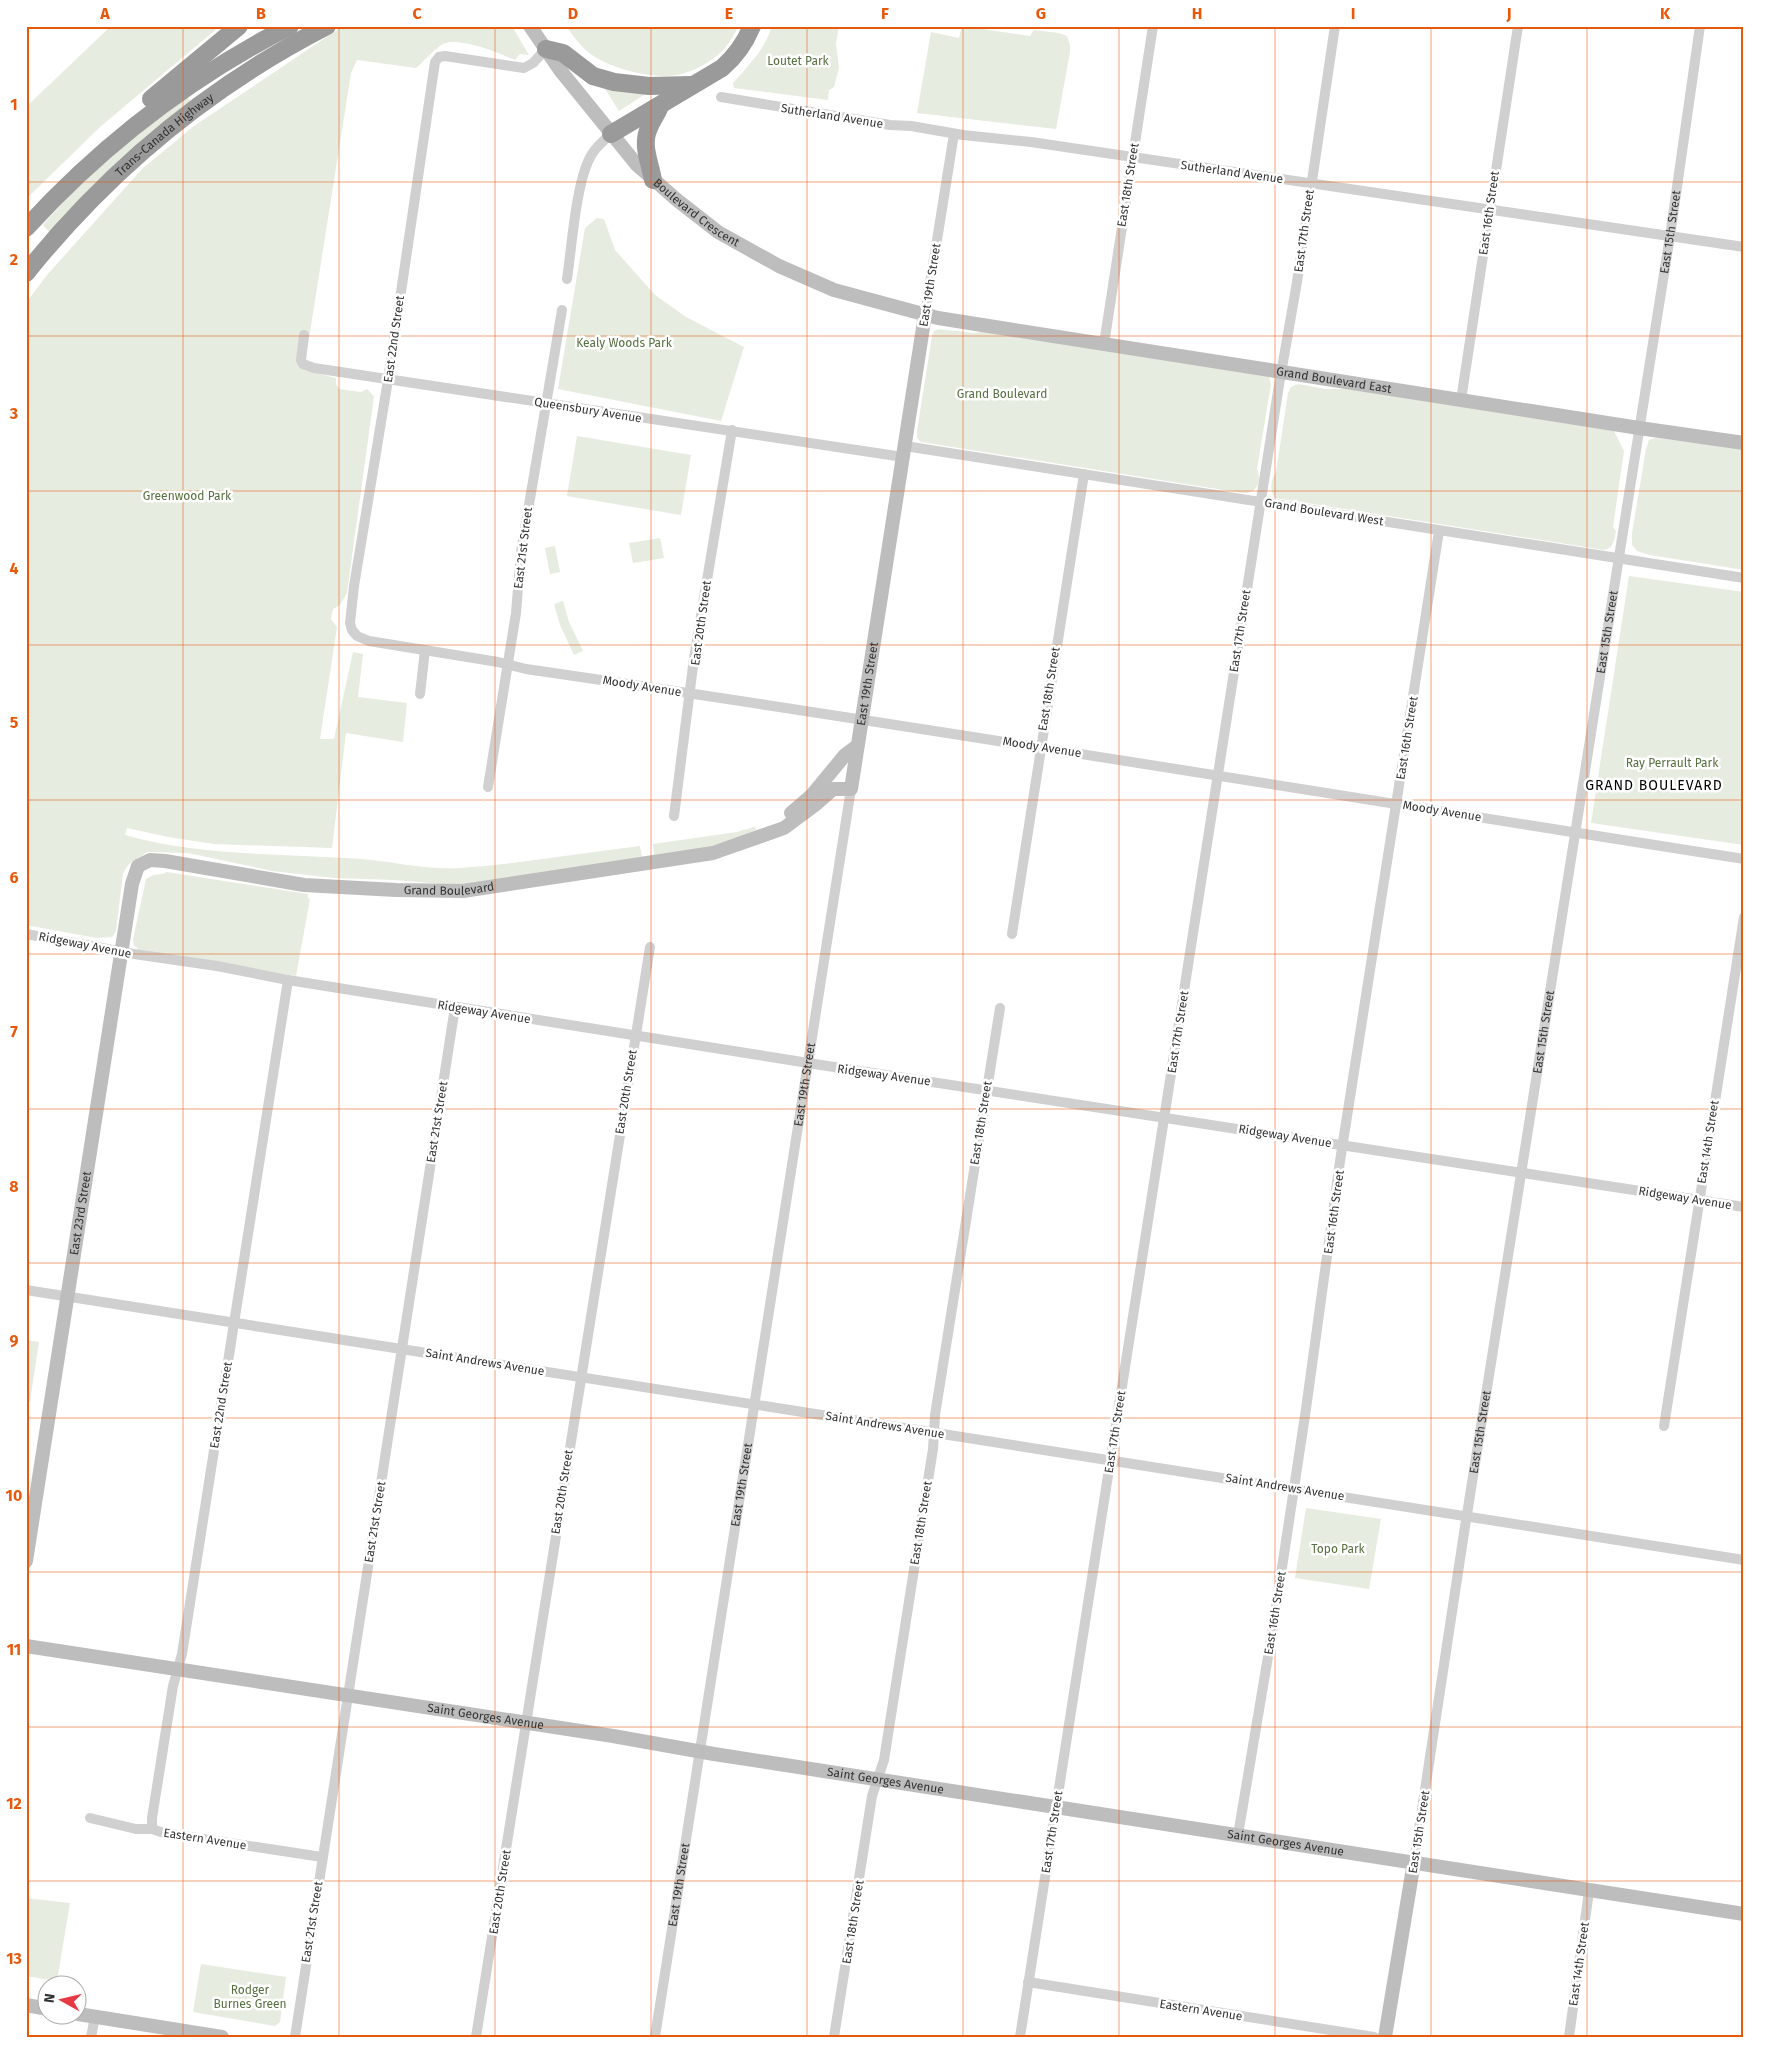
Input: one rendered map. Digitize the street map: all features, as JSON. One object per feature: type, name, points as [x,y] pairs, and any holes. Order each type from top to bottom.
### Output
[{"type":"highway","points":[[47,205],[134,114],[239,26]]},
{"type":"highway","name":"Trans-Canada Highway","points":[[26,228],[47,205],[106,149],[171,98],[234,57],[290,26]]},
{"type":"highway","name":"Trans-Canada Highway","points":[[26,274],[56,237],[95,195],[163,133],[253,68],[327,26]]},
{"type":"highway","points":[[611,134],[722,68],[736,56],[748,38],[752,26]]},
{"type":"highway","points":[[546,49],[563,53],[593,76],[614,82],[649,86],[696,85]]},
{"type":"highway","points":[[653,180],[650,162],[646,154],[646,138],[648,129],[660,106]]},
{"type":"street","name":"Boulevard Crescent","points":[[530,26],[611,134],[637,165],[718,232],[779,266],[834,290],[925,315]]},
{"type":"street","name":"East 18th Street","points":[[1104,344],[1153,26]]},
{"type":"street","name":"East 17th Street","points":[[1020,2037],[1281,372],[1297,282],[1335,26]]},
{"type":"street","name":"East 16th Street","points":[[1461,400],[1518,26]]},
{"type":"street","name":"East 15th Street","points":[[1385,2037],[1670,236],[1700,26]]},
{"type":"street","name":"East 22nd Street","points":[[350,622],[435,62],[439,57],[445,56],[524,68],[533,63],[546,49]]},
{"type":"street","name":"Sutherland Avenue","points":[[722,97],[880,124],[911,126],[954,134],[1030,142],[1489,210],[1581,221],[1744,247]]},
{"type":"street","points":[[567,279],[581,181],[591,155],[611,134]]},
{"type":"street","name":"East 19th Street","points":[[655,2037],[954,134]]},
{"type":"street","name":"East 21st Street","points":[[488,787],[509,665],[521,552],[562,310]]},
{"type":"street","name":"Grand Boulevard East","points":[[925,315],[1744,443]]},
{"type":"street","name":"Queensbury Avenue","points":[[304,334],[301,356],[303,364],[314,368],[691,426],[904,451]]},
{"type":"street","name":"East 20th Street","points":[[674,816],[695,650],[732,430]]},
{"type":"street","name":"Grand Boulevard West","points":[[904,451],[1084,474],[1744,578]]},
{"type":"street","name":"East 18th Street","points":[[1012,934],[1084,474]]},
{"type":"street","name":"East 16th Street","points":[[1238,1835],[1273,1627],[1343,1145],[1439,531]]},
{"type":"street","name":"Moody Avenue","points":[[350,622],[352,630],[357,636],[369,641],[509,665],[1744,859]]},
{"type":"street","points":[[420,694],[425,650]]},
{"type":"street","name":"Grand Boulevard","points":[[758,837],[812,795],[845,755],[857,746]]},
{"type":"street","name":"Grand Boulevard","points":[[138,866],[150,860],[166,861],[304,885],[396,890],[463,891],[713,853],[791,824],[833,789],[851,789]]},
{"type":"street","name":"East 23rd Street","points":[[26,1561],[132,884],[138,866]]},
{"type":"street","name":"East 14th Street","points":[[1664,1426],[1744,917]]},
{"type":"street","name":"Ridgeway Avenue","points":[[26,934],[122,952],[217,966],[288,980],[455,1007],[1744,1207]]},
{"type":"street","name":"East 20th Street","points":[[476,2037],[650,947]]},
{"type":"street","name":"East 22nd Street","points":[[152,1829],[152,1818],[173,1686],[182,1654],[288,980]]},
{"type":"street","name":"East 21st Street","points":[[295,2037],[455,1007]]},
{"type":"street","name":"East 18th Street","points":[[834,2037],[872,1796],[884,1760],[935,1415],[1000,1008]]},
{"type":"street","name":"Saint Andrews Avenue","points":[[26,1290],[1744,1560]]},
{"type":"street","name":"Saint Georges Avenue","points":[[26,1646],[1414,1862],[1589,1892],[1744,1914]]},
{"type":"street","name":"Eastern Avenue","points":[[90,1818],[141,1830],[152,1829],[164,1833],[322,1857]]},
{"type":"street","name":"East 14th Street","points":[[1569,2037],[1589,1892]]},
{"type":"street","name":"Eastern Avenue","points":[[1028,1982],[1374,2037]]},
{"type":"street","points":[[88,2016],[222,2037]]},
{"type":"street","points":[[91,2037],[94,2017]]},
{"type":"green space","points":[[111,26],[220,26],[100,127],[26,199],[26,107]]},
{"type":"green space","name":"Greenwood Park","points":[[343,26],[512,26],[529,55],[520,54],[515,60],[479,46],[450,42],[439,46],[416,68],[357,60],[351,73],[304,370],[336,378],[336,384],[339,389],[361,392],[367,389],[374,396],[347,593],[340,605],[333,609],[331,619],[337,627],[320,739],[334,739],[353,652],[363,654],[358,697],[407,703],[403,742],[346,733],[332,848],[214,844],[127,828],[125,835],[154,842],[213,851],[362,859],[435,868],[505,864],[640,846],[642,857],[465,886],[394,880],[334,878],[272,871],[188,853],[147,852],[129,864],[123,873],[116,931],[112,937],[96,938],[26,925],[26,303],[47,275],[142,169],[194,126]]},
{"type":"green space","points":[[566,26],[739,26],[726,47],[710,61],[686,73],[660,76],[623,69],[601,60],[585,49]]},
{"type":"green space","name":"Loutet Park","points":[[772,26],[839,26],[836,43],[839,68],[834,87],[829,90],[828,100],[734,88],[733,83],[761,49]]},
{"type":"green space","points":[[962,26],[1030,36],[1034,30],[1059,33],[1067,36],[1070,52],[1056,129],[917,113],[931,32],[959,38]]},
{"type":"green space","points":[[604,87],[647,93],[619,111]]},
{"type":"green space","points":[[186,95],[192,103],[143,140],[64,217],[54,232],[49,232],[43,225],[76,189]]},
{"type":"green space","name":"Kealy Woods Park","points":[[597,218],[604,219],[615,250],[655,295],[686,317],[744,347],[721,421],[558,389],[585,228]]},
{"type":"green space","name":"Grand Boulevard","points":[[939,329],[973,333],[988,331],[1265,375],[1269,377],[1271,384],[1257,469],[1259,478],[1257,486],[1251,492],[1242,493],[921,442],[917,438],[917,431],[932,336],[934,331]]},
{"type":"green space","points":[[1298,384],[1326,389],[1348,389],[1614,431],[1624,451],[1613,527],[1616,531],[1613,543],[1604,550],[1275,498],[1271,485],[1276,472],[1288,393],[1291,387]]},
{"type":"green space","points":[[577,436],[691,455],[681,515],[567,496]]},
{"type":"green space","points":[[1655,438],[1744,448],[1744,570],[1650,555],[1637,551],[1632,545],[1632,533],[1646,449],[1649,440]]},
{"type":"green space","points":[[660,538],[664,558],[633,563],[629,543]]},
{"type":"green space","points":[[555,546],[560,572],[550,574],[545,548]]},
{"type":"green space","name":"Ray Perrault Park","points":[[1629,576],[1744,592],[1744,845],[1591,823]]},
{"type":"green space","points":[[563,601],[569,622],[583,651],[574,655],[560,625],[554,604]]},
{"type":"green space","points":[[754,827],[757,829],[725,845],[654,855],[653,844],[737,832]]},
{"type":"green space","points":[[167,872],[308,894],[310,899],[296,976],[139,950],[134,945],[133,939],[146,879]]},
{"type":"green space","points":[[26,1340],[39,1342],[30,1401],[26,1400]]},
{"type":"green space","name":"Topo Park","points":[[1306,1508],[1381,1519],[1369,1589],[1295,1578]]},
{"type":"green space","points":[[26,1898],[70,1903],[58,1976],[38,1976],[38,1978],[26,1976]]},
{"type":"green space","name":"Rodger Burnes Green","points":[[201,1964],[286,1977],[280,2022],[275,2026],[193,2012]]},
{"type":"district","name":"GRAND BOULEVARD","points":[[1654,785]]}]
